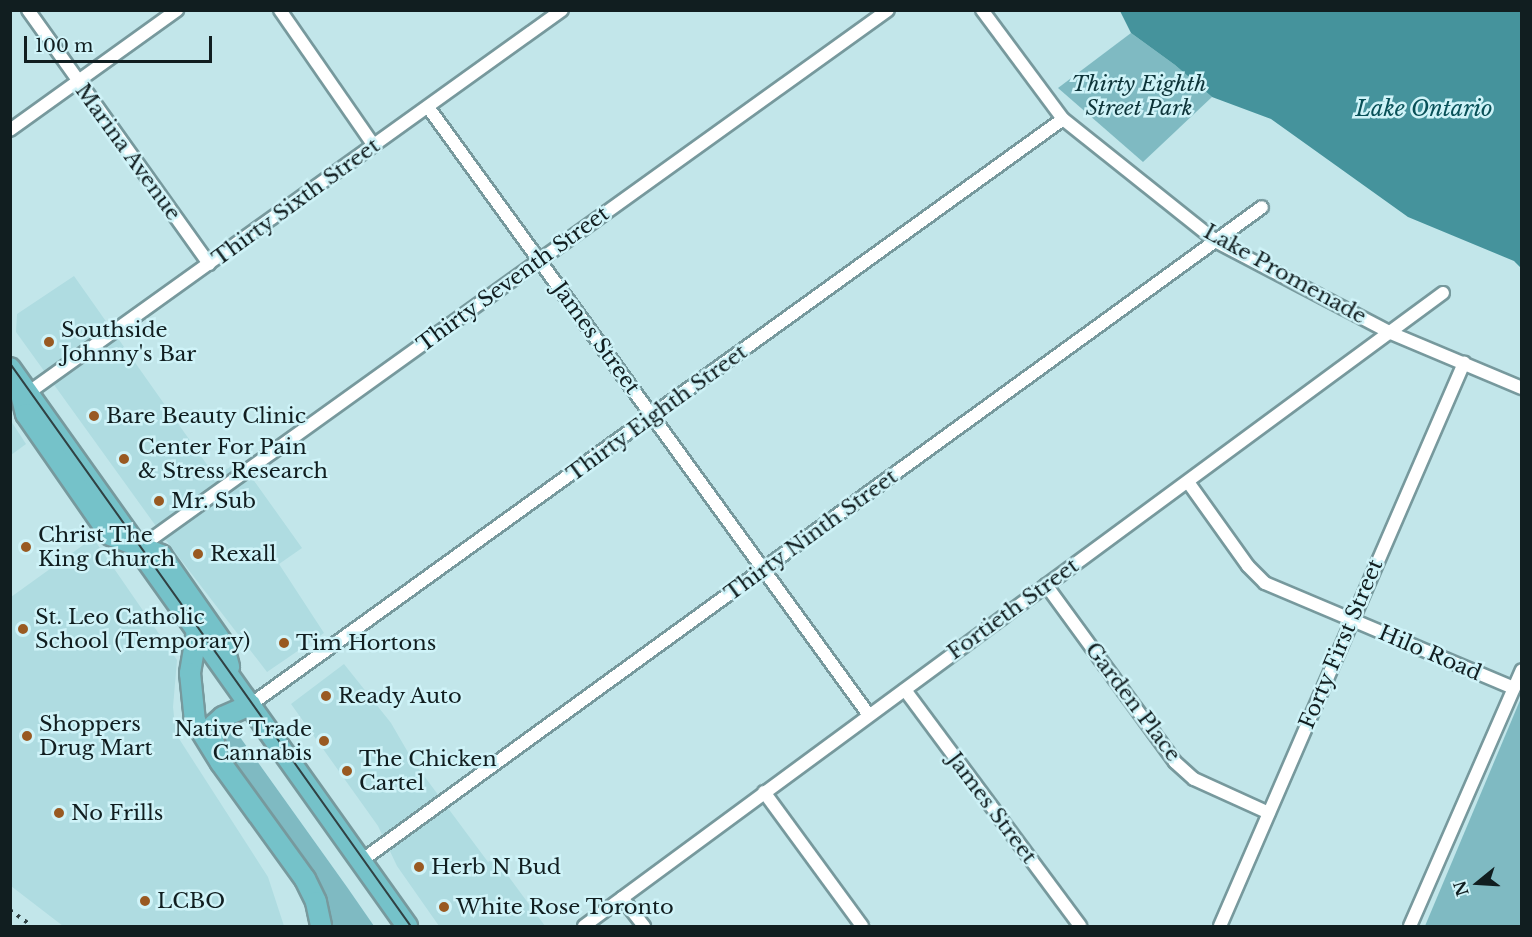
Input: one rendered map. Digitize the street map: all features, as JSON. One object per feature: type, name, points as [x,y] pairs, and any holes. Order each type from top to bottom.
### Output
[{"type":"main road","points":[[19,379],[26,414],[110,535],[161,555],[223,644],[233,682]]},
{"type":"main road","points":[[139,548],[407,927]]},
{"type":"main road","points":[[197,631],[190,673],[192,710],[201,734],[305,879],[316,902],[321,927]]},
{"type":"main road","points":[[221,763],[212,728],[223,717],[250,705]]},
{"type":"street","name":"Marina Avenue","points":[[28,10],[209,264]]},
{"type":"street","points":[[10,130],[177,10]]},
{"type":"street","points":[[279,10],[374,146]]},
{"type":"street","name":"Thirty Sixth Street","points":[[19,379],[209,264],[562,10]]},
{"type":"street","name":"Thirty Seventh Street","points":[[139,548],[888,10]]},
{"type":"street","name":"Lake Promenade","points":[[982,10],[1063,119],[1217,242],[1391,333],[1521,388]]},
{"type":"street","name":"James Street","points":[[428,107],[869,715]]},
{"type":"street","name":"Thirty Eighth Street","points":[[250,705],[1063,119]]},
{"type":"street","name":"Thirty Ninth Street","points":[[361,861],[1217,242],[1262,207]]},
{"type":"street","name":"Fortieth Street","points":[[584,927],[1443,293]]},
{"type":"street","name":"Forty First Street","points":[[1220,927],[1464,363]]},
{"type":"street","name":"Hilo Road","points":[[1188,482],[1248,566],[1265,584],[1514,688]]},
{"type":"street","name":"Garden Place","points":[[1046,585],[1175,762],[1194,779],[1269,813]]},
{"type":"street","points":[[1410,927],[1521,669]]},
{"type":"street","name":"James Street","points":[[905,690],[1080,927]]},
{"type":"street","points":[[764,792],[862,927]]},
{"type":"street","points":[[622,898],[644,927]]},
{"type":"shaded area","points":[[74,276],[215,476],[240,461],[302,548],[279,564],[324,633],[267,672],[171,547],[16,332],[17,314]]},
{"type":"shaded area","points":[[11,421],[26,444],[10,455]]},
{"type":"shaded area","points":[[93,538],[177,660],[173,707],[176,734],[268,877],[284,926],[63,926],[11,886],[11,597]]},
{"type":"shaded area","points":[[344,664],[391,723],[413,761],[488,862],[495,858],[545,926],[439,926],[397,866],[378,826],[291,704]]},
{"type":"green space","name":"Thirty Eighth Street Park","points":[[1131,33],[1175,65],[1212,97],[1143,162],[1058,88]]},
{"type":"green space","points":[[1521,698],[1521,926],[1425,926]]},
{"type":"green space","points":[[232,726],[374,926],[330,926],[323,894],[223,749],[222,735]]},
{"type":"water","name":"Lake Ontario","points":[[1120,11],[1521,11],[1521,268],[1514,261],[1408,217],[1271,119],[1212,97],[1175,65],[1131,33]]},
{"type":"tram line","points":[[10,363],[411,926]]},
{"type":"railway","points":[[10,910],[32,926]]},
{"type":"place","name":"Southside Johnny's Bar","points":[[49,342]]},
{"type":"place","name":"Bare Beauty Clinic","points":[[94,416]]},
{"type":"place","name":"Center For Pain & Stress Research","points":[[124,459]]},
{"type":"place","name":"Mr. Sub","points":[[159,501]]},
{"type":"place","name":"Christ The King Church","points":[[26,547]]},
{"type":"place","name":"Rexall","points":[[198,554]]},
{"type":"place","name":"St. Leo Catholic School (Temporary)","points":[[23,629]]},
{"type":"place","name":"Tim Hortons","points":[[284,643]]},
{"type":"place","name":"Ready Auto","points":[[326,696]]},
{"type":"place","name":"Shoppers Drug Mart","points":[[27,736]]},
{"type":"place","name":"Native Trade Cannabis","points":[[324,741]]},
{"type":"place","name":"The Chicken Cartel","points":[[347,771]]},
{"type":"place","name":"No Frills","points":[[59,813]]},
{"type":"place","name":"Herb N Bud","points":[[419,867]]},
{"type":"place","name":"LCBO","points":[[145,901]]},
{"type":"place","name":"White Rose Toronto","points":[[444,907]]}]
